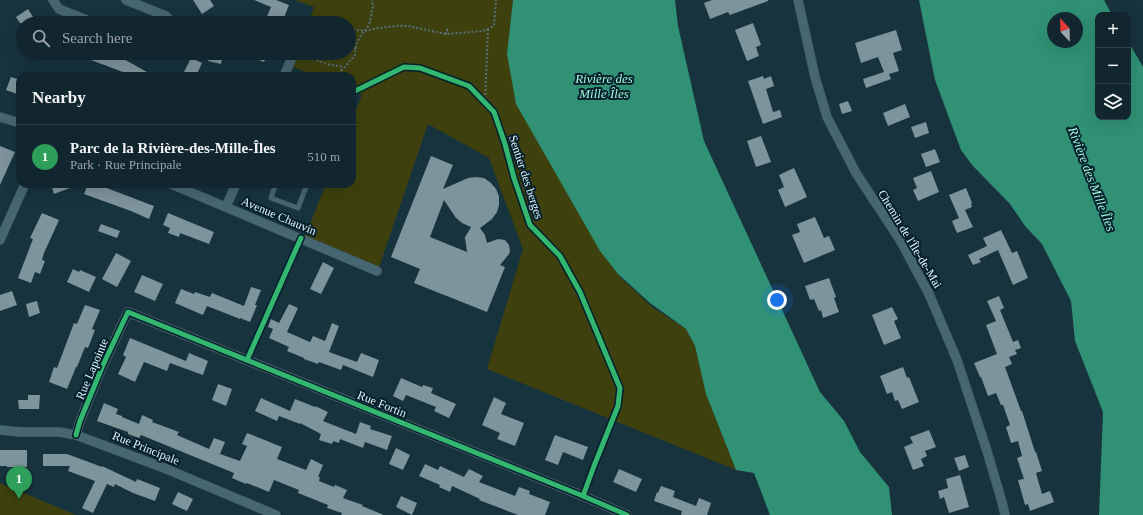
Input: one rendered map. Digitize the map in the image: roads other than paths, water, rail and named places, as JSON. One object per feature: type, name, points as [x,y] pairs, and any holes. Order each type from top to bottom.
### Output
[{"type":"street","points":[[53,0],[59,9],[76,16]]},
{"type":"street","points":[[126,0],[166,16]]},
{"type":"street","name":"Chemin de l'Île-de-Mai","points":[[798,0],[815,77],[828,117],[856,174],[900,240],[929,294],[957,360],[987,451],[1005,515]]},
{"type":"street","points":[[286,72],[291,60]]},
{"type":"street","points":[[0,117],[16,122]]},
{"type":"street","points":[[0,240],[23,188]]},
{"type":"street","name":"Avenue Chauvin","points":[[181,188],[377,271]]},
{"type":"street","points":[[226,207],[234,188]]},
{"type":"street","name":"Rue Lapointe","points":[[76,435],[80,421],[103,364],[128,312]]},
{"type":"street","name":"Rue Fortin","points":[[128,312],[627,515]]},
{"type":"street","name":"Rue Principale","points":[[0,430],[20,432],[59,432],[76,435],[164,468],[276,515]]},
{"type":"lane","points":[[274,188],[271,198],[298,208],[306,188]]},
{"type":"water","name":"Rivière des Mille Îles","points":[[513,0],[675,0],[678,26],[704,141],[820,392],[844,421],[860,452],[889,487],[892,515],[770,515],[754,473],[736,470],[706,394],[695,346],[686,329],[650,303],[618,274],[600,251],[516,104],[507,54]]},
{"type":"water","name":"Rivière des Mille Îles","points":[[919,0],[1104,0],[1110,12],[1095,12],[1095,120],[1131,120],[1131,46],[1143,67],[1143,515],[1099,515],[1103,412],[1075,341],[1071,301],[1042,244],[1025,226],[1010,204],[973,166],[961,150],[935,80]]},
{"type":"place","name":"Parc de la Rivière-des-Mille-Îles","points":[[19,499]]}]
